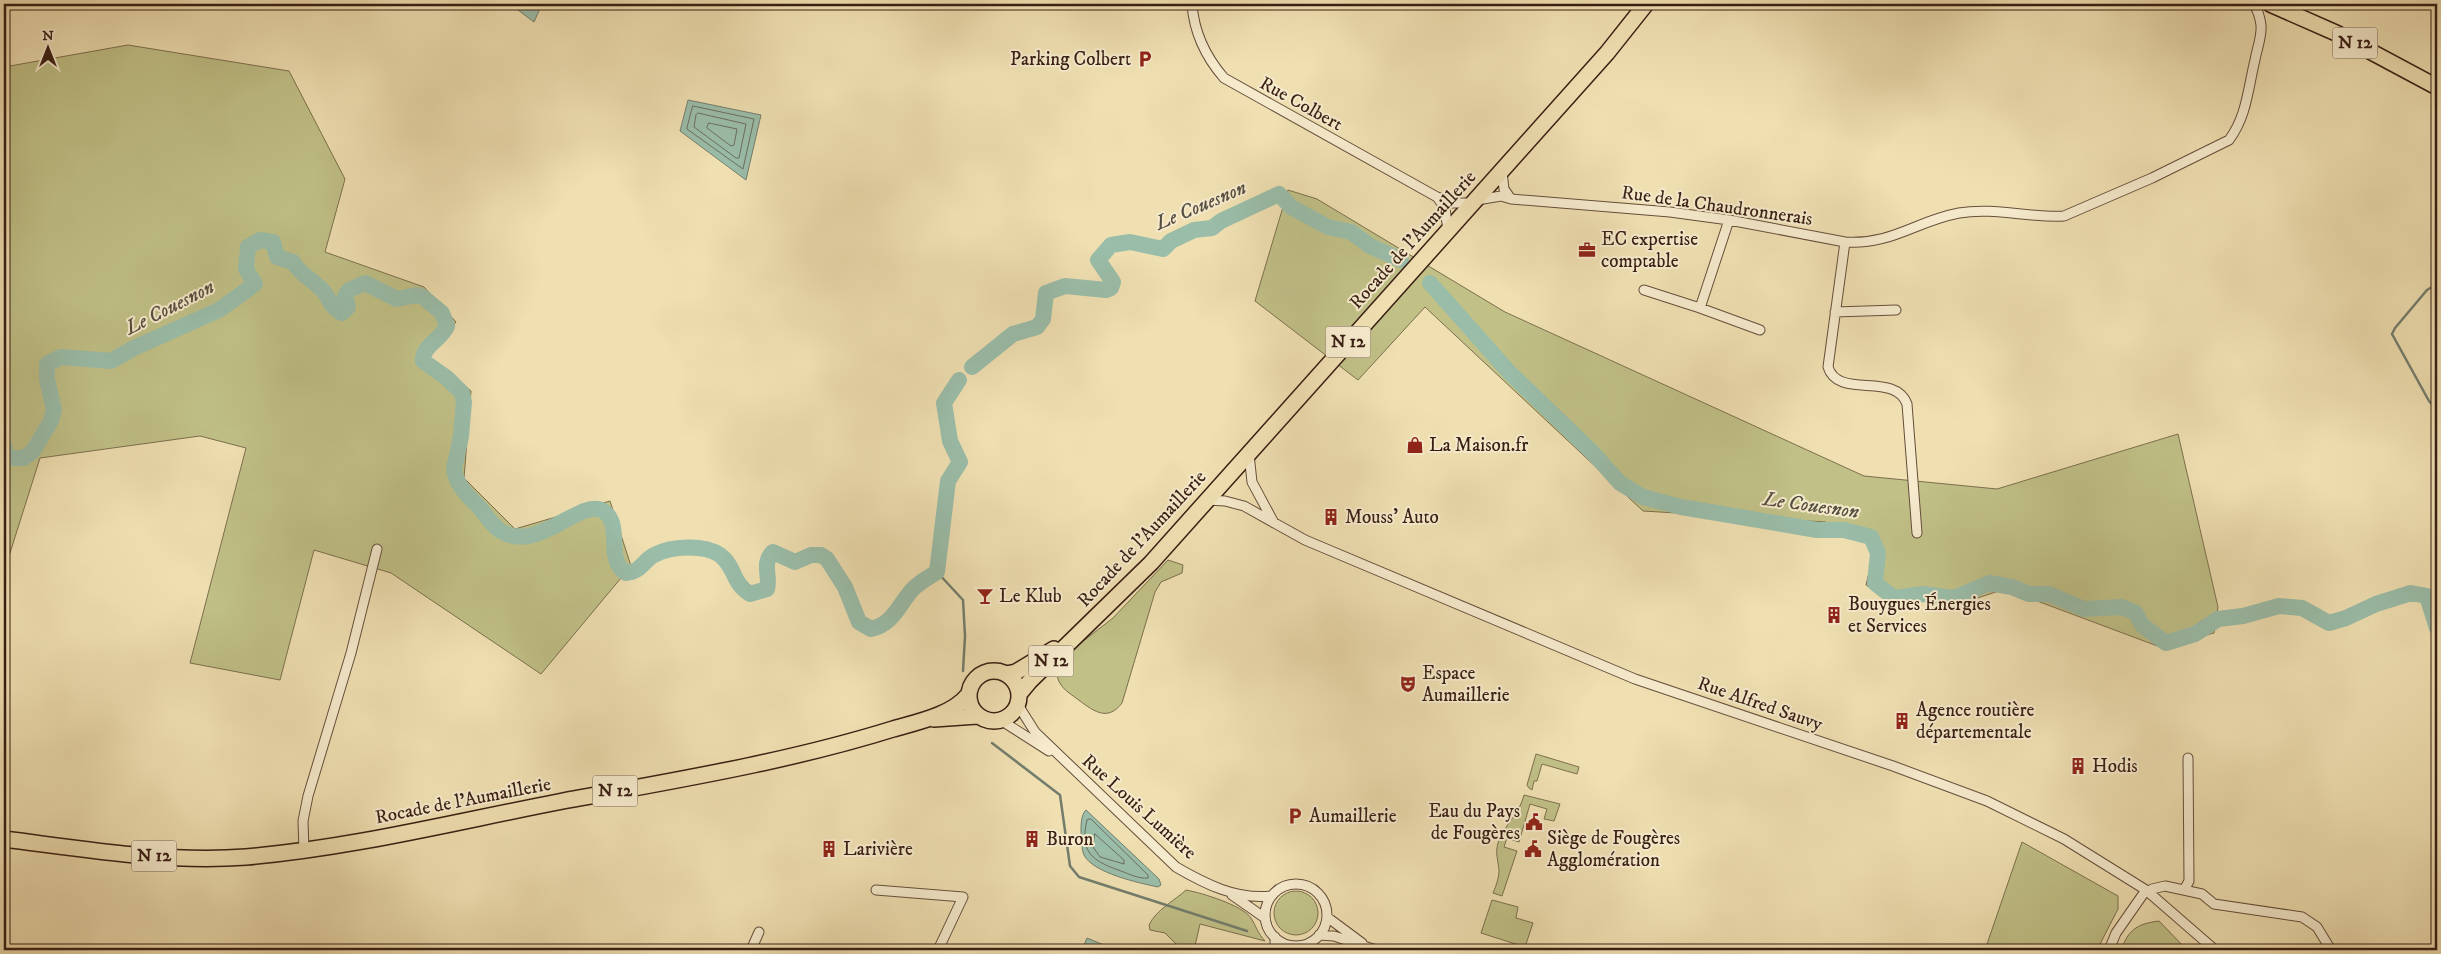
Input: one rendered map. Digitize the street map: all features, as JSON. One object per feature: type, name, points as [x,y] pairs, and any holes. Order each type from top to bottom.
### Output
[{"type":"main road","name":"Rocade de l'Aumaillerie","points":[[1019,699],[1083,630],[1123,592],[1249,454],[1608,53],[1646,4]]},
{"type":"main road","name":"N 12","points":[[2274,4],[2336,33],[2437,87]]},
{"type":"main road","name":"Rocade de l'Aumaillerie","points":[[1006,674],[1029,664],[1083,630]]},
{"type":"main road","points":[[990,671],[1006,674],[1015,682],[1019,699],[1009,717],[1002,721],[993,722],[977,716],[969,702],[968,694],[975,679],[990,671]]},
{"type":"main road","name":"Rocade de l'Aumaillerie","points":[[4,838],[112,853],[172,858],[243,857],[304,851],[355,843],[799,756],[922,720],[952,706],[968,694]]},
{"type":"main road","name":"Rocade de l'Aumaillerie","points":[[922,720],[977,716]]},
{"type":"street","name":"Rue Colbert","points":[[1192,4],[1202,48],[1210,62],[1224,78],[1437,197],[1453,203],[1475,202]]},
{"type":"street","name":"Rue de la Chaudronnerais","points":[[1475,202],[1501,196],[1511,199],[1670,212],[1729,220],[1844,242],[1863,243],[1882,240],[1914,226],[1960,213],[1988,212],[2050,217],[2064,216],[2161,174],[2229,140],[2237,129],[2248,100],[2260,42],[2261,27],[2258,10],[2253,4]]},
{"type":"street","points":[[1502,172],[1504,189],[1511,199]]},
{"type":"street","points":[[1437,197],[1445,208],[1448,231]]},
{"type":"street","points":[[1700,308],[1729,220]]},
{"type":"street","points":[[1844,242],[1829,358],[1830,373],[1839,381],[1891,388],[1905,397],[1917,533]]},
{"type":"street","points":[[1644,290],[1760,330]]},
{"type":"street","points":[[1835,312],[1896,310]]},
{"type":"street","points":[[1249,454],[1252,482],[1274,523]]},
{"type":"street","name":"Rue Alfred Sauvy","points":[[1207,500],[1225,501],[1244,506],[1305,540],[1635,679],[1893,766],[1987,801],[2064,839],[2147,892],[2215,950]]},
{"type":"street","points":[[304,851],[303,821],[308,796],[351,653],[377,549]]},
{"type":"street","name":"Rue Louis Lumière","points":[[1019,699],[1035,732],[1176,867],[1200,881],[1225,891],[1250,897],[1271,896]]},
{"type":"street","name":"Rue Louis Lumière","points":[[1002,721],[1060,757]]},
{"type":"street","points":[[2184,890],[2189,881],[2188,758]]},
{"type":"street","points":[[1319,936],[1327,917],[1322,898],[1306,885],[1286,885],[1271,896],[1267,902],[1265,918],[1270,932],[1274,937],[1292,948],[1308,943],[1319,936],[1334,936],[1373,949]]},
{"type":"street","points":[[2109,950],[2116,932],[2147,892],[2165,886],[2202,894],[2214,904],[2302,917],[2317,927],[2331,950]]},
{"type":"street","points":[[876,890],[963,897],[938,950]]},
{"type":"street","name":"Rue Louis Lumière","points":[[1225,891],[1265,918]]},
{"type":"street","points":[[1327,917],[1373,949]]},
{"type":"street","points":[[751,950],[759,932]]},
{"type":"street","points":[[1274,937],[1275,950]]},
{"type":"green space","points":[[128,45],[289,71],[345,179],[325,252],[424,287],[456,322],[429,358],[471,391],[464,478],[515,529],[610,501],[631,566],[541,674],[391,573],[314,550],[280,680],[190,663],[246,448],[200,436],[40,458],[4,572],[4,67]]},
{"type":"green space","points":[[1288,190],[1317,199],[1505,312],[1864,476],[1997,489],[2178,434],[2218,607],[2214,633],[2160,647],[2005,589],[1950,607],[1923,594],[1895,604],[1866,585],[1876,543],[1866,536],[1839,536],[1826,522],[1643,511],[1425,307],[1358,380],[1255,301]]},
{"type":"green space","points":[[1168,560],[1183,565],[1182,573],[1161,582],[1155,592],[1122,703],[1111,712],[1105,713],[1088,707],[1063,688],[1057,677],[1055,663],[1113,618]]},
{"type":"green space","points":[[1536,754],[1579,767],[1577,774],[1542,764],[1532,790],[1527,785]]},
{"type":"green space","points":[[1524,795],[1560,804],[1554,821],[1544,819],[1547,809],[1530,804],[1519,842],[1507,838],[1504,847],[1517,851],[1502,896],[1493,893],[1499,873],[1497,847],[1504,830],[1519,808]]},
{"type":"green space","points":[[2022,842],[2118,896],[2118,909],[2097,950],[1985,950]]},
{"type":"green space","points":[[1186,890],[1231,904],[1246,913],[1265,941],[1200,924],[1194,950],[1182,950],[1165,933],[1150,930],[1149,925],[1156,915]]},
{"type":"green space","points":[[1296,891],[1308,895],[1314,901],[1318,913],[1314,925],[1308,931],[1296,935],[1284,931],[1278,925],[1274,913],[1278,901],[1284,895]]},
{"type":"green space","points":[[1492,900],[1518,907],[1516,918],[1533,923],[1525,947],[1481,933]]},
{"type":"green space","points":[[2159,921],[2187,950],[2121,950],[2131,932],[2139,926]]},
{"type":"water","points":[[510,4],[542,4],[534,22]]},
{"type":"water","points":[[688,100],[761,115],[746,180],[680,131]]},
{"type":"water","points":[[1086,810],[1159,879],[1161,885],[1158,887],[1117,876],[1106,872],[1089,861],[1083,852],[1081,832],[1082,817]]},
{"type":"water","points":[[1087,938],[1116,950],[1082,950]]},
{"type":"waterway","name":"Le Couesnon","points":[[972,367],[1013,334],[1037,327],[1043,319],[1046,293],[1065,286],[1106,290],[1111,288],[1113,282],[1098,260],[1111,245],[1130,242],[1163,249],[1171,241],[1194,230],[1212,228],[1221,221],[1279,194],[1291,207],[1328,227],[1351,232],[1370,246],[1401,260]]},
{"type":"waterway","name":"Le Couesnon","points":[[4,445],[6,454],[11,458],[24,458],[33,451],[51,421],[54,410],[47,379],[47,364],[61,357],[111,361],[134,348],[219,310],[255,284],[246,269],[248,247],[260,240],[273,242],[277,257],[293,262],[300,271],[324,292],[336,309],[342,313],[348,307],[345,296],[349,290],[365,283],[397,299],[417,295],[423,297],[442,313],[447,326],[425,351],[423,361],[447,378],[462,393],[464,402],[461,436],[454,469],[455,475],[463,490],[499,530],[513,536],[528,536],[543,532],[582,512],[593,509],[603,511],[609,517],[612,524],[616,559],[626,573],[635,571],[650,557],[661,552],[678,548],[705,549],[720,555],[729,564],[736,580],[750,594],[767,589],[767,565],[769,556],[773,552],[795,562],[811,555],[821,555],[827,559],[845,587],[859,622],[871,629],[879,627],[890,619],[914,587],[937,572],[948,481],[960,462],[950,441],[944,403],[959,380]]},
{"type":"waterway","name":"Le Couesnon","points":[[1430,283],[1509,372],[1593,453],[1620,483],[1643,497],[1681,507],[1817,530],[1844,530],[1871,537],[1878,553],[1875,583],[1894,598],[1923,594],[1954,598],[1989,583],[2012,587],[2029,594],[2049,594],[2084,609],[2122,607],[2136,613],[2142,625],[2166,643],[2195,634],[2218,619],[2243,616],[2279,606],[2302,608],[2329,623],[2346,618],[2376,604],[2411,593],[2427,596],[2437,628]]},
{"type":"waterway","points":[[2437,284],[2427,290],[2392,334],[2429,401],[2437,410]]},
{"type":"waterway","points":[[937,572],[963,600],[965,636],[963,671]]},
{"type":"waterway","points":[[992,743],[1060,795],[1070,866],[1079,877],[1247,931]]},
{"type":"waterway","points":[[1322,947],[1331,950]]},
{"type":"place","name":"Parking Colbert","points":[[1145,59]]},
{"type":"place","name":"EC expertise comptable","points":[[1587,250]]},
{"type":"place","name":"La Maison.fr","points":[[1415,445]]},
{"type":"place","name":"Mouss' Auto","points":[[1331,517]]},
{"type":"place","name":"Le Klub","points":[[985,596]]},
{"type":"place","name":"Bouygues Énergies et Services","points":[[1834,615]]},
{"type":"place","name":"Espace Aumaillerie","points":[[1408,684]]},
{"type":"place","name":"Agence routière départementale","points":[[1902,721]]},
{"type":"place","name":"Hodis","points":[[2078,766]]},
{"type":"place","name":"Aumaillerie","points":[[1295,816]]},
{"type":"place","name":"Eau du Pays de Fougères","points":[[1534,822]]},
{"type":"place","name":"Buron","points":[[1032,839]]},
{"type":"place","name":"Larivière","points":[[829,849]]},
{"type":"place","name":"Siège de Fougères Agglomération","points":[[1533,849]]}]
